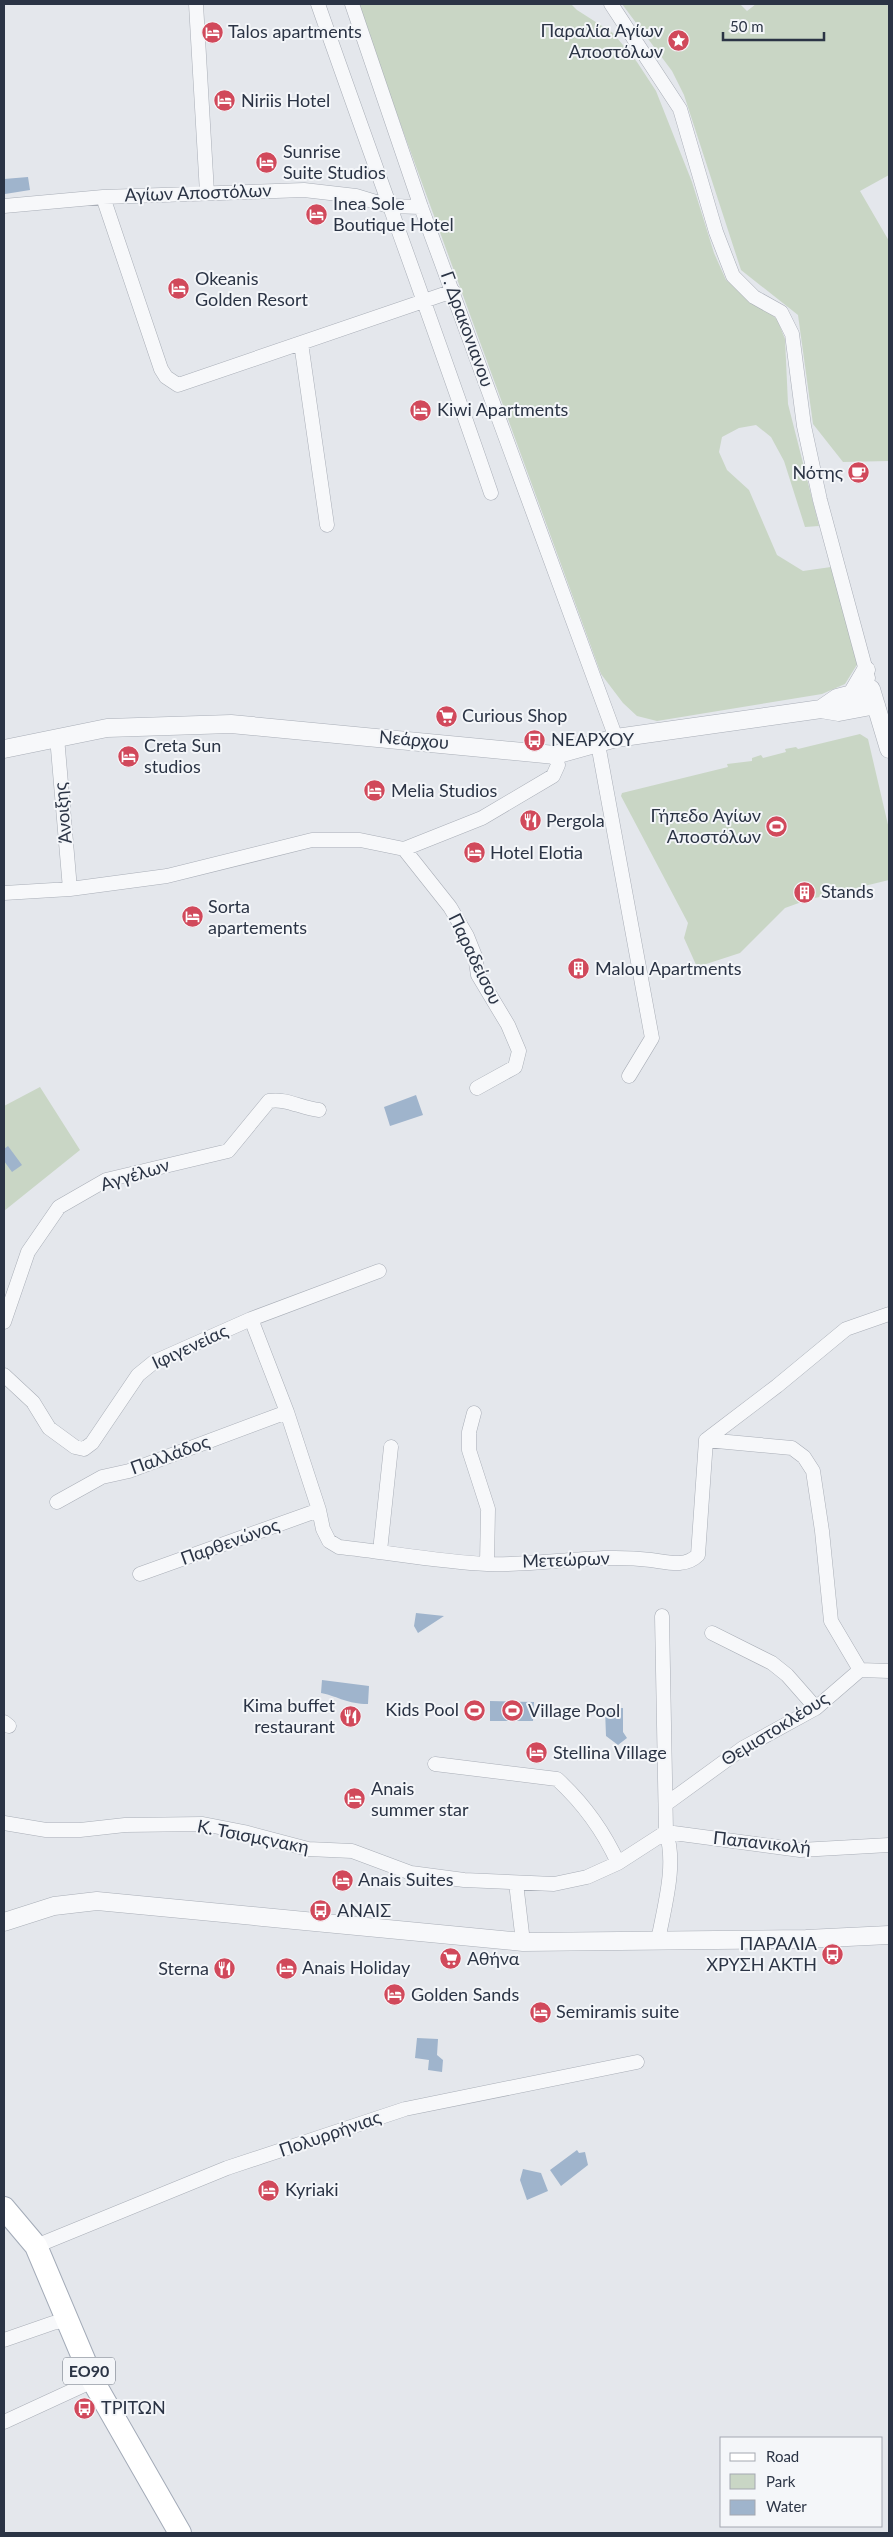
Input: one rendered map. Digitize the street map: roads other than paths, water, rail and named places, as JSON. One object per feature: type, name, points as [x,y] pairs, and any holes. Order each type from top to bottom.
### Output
[{"type":"main road","name":"ΕΟ90","points":[[4,2208],[36,2246],[93,2380],[180,2533]]},
{"type":"street","points":[[196,4],[206,194]]},
{"type":"street","points":[[318,4],[389,206],[425,299],[491,493]]},
{"type":"street","name":"Γ. Δρακονιανου","points":[[352,4],[421,207],[454,291],[616,738]]},
{"type":"street","points":[[611,4],[680,108],[716,232],[733,276],[754,296],[781,312],[792,334],[804,426],[820,500],[873,697],[889,749]]},
{"type":"street","name":"Αγίων Αποστόλων","points":[[4,206],[103,197],[304,190],[356,196],[389,206],[421,207]]},
{"type":"street","points":[[103,197],[161,369],[172,382],[185,384],[425,299],[454,291]]},
{"type":"street","points":[[301,343],[327,525]]},
{"type":"street","points":[[866,670],[856,701],[882,725]]},
{"type":"street","name":"Νεάρχου","points":[[4,749],[107,728],[231,724],[555,754],[616,738],[821,709],[839,712],[856,701],[873,697]]},
{"type":"street","name":"Άνοιξης","points":[[57,737],[70,889]]},
{"type":"street","points":[[598,744],[652,1038],[630,1076]]},
{"type":"street","points":[[4,893],[70,889],[167,876],[312,840],[360,840],[404,849],[482,818],[553,776],[558,765],[555,754]]},
{"type":"street","name":"Παραδείσου","points":[[404,849],[450,907],[463,928],[475,956],[478,975],[508,1024],[519,1050],[515,1067],[477,1088]]},
{"type":"street","name":"Αγγέλων","points":[[4,1322],[28,1252],[59,1207],[106,1180],[228,1150],[269,1101],[281,1099],[295,1105],[319,1110]]},
{"type":"street","name":"Ιφιγενείας","points":[[4,1375],[33,1402],[49,1428],[75,1447],[84,1448],[92,1443],[138,1375],[154,1362],[251,1320],[379,1271]]},
{"type":"street","points":[[706,1440],[777,1386],[846,1329],[889,1314]]},
{"type":"street","name":"Μετεώρων","points":[[251,1320],[287,1412],[319,1510],[322,1529],[329,1541],[340,1547],[487,1564],[592,1558],[638,1558],[684,1563],[698,1555],[706,1440]]},
{"type":"street","name":"Παλλάδος","points":[[57,1502],[102,1477],[129,1471],[287,1412]]},
{"type":"street","points":[[474,1413],[469,1432],[469,1450],[488,1508],[487,1564]]},
{"type":"street","points":[[706,1440],[792,1448],[804,1457],[813,1471],[822,1531],[831,1621],[860,1670],[889,1671]]},
{"type":"street","points":[[380,1551],[391,1446]]},
{"type":"street","name":"Παρθενώνος","points":[[140,1574],[319,1510]]},
{"type":"street","points":[[658,1941],[669,1875],[671,1846],[666,1832],[662,1616]]},
{"type":"street","points":[[712,1633],[772,1663],[787,1674],[816,1708]]},
{"type":"street","name":"Θεμιστοκλέους","points":[[666,1804],[743,1748],[816,1708],[860,1670]]},
{"type":"street","points":[[435,1764],[556,1779],[591,1818],[610,1846],[618,1864]]},
{"type":"street","name":"Κ. Τσισμςνακη","points":[[4,1823],[46,1830],[80,1830],[125,1825],[203,1824],[244,1832],[308,1849],[352,1851],[411,1874],[516,1884],[554,1884],[587,1877],[618,1864],[666,1832]]},
{"type":"street","name":"Παπανικολή","points":[[666,1832],[800,1850],[889,1845]]},
{"type":"street","points":[[516,1884],[523,1942]]},
{"type":"street","points":[[4,1922],[54,1906],[97,1901],[523,1942],[658,1941],[889,1935]]},
{"type":"street","name":"Πολυρρήνιας","points":[[36,2246],[227,2168],[405,2109],[637,2062]]},
{"type":"street","points":[[4,2340],[53,2322],[68,2320]]},
{"type":"street","points":[[4,2422],[93,2380]]},
{"type":"water","points":[[28,177],[30,190],[5,194],[4,179]]},
{"type":"water","points":[[416,1095],[423,1115],[390,1126],[384,1107]]},
{"type":"water","points":[[8,1146],[22,1165],[12,1172],[4,1161],[4,1149]]},
{"type":"water","points":[[416,1613],[444,1616],[418,1633],[414,1626]]},
{"type":"water","points":[[322,1680],[369,1686],[368,1704],[349,1702],[321,1693]]},
{"type":"water","name":"Village Pool","points":[[490,1701],[534,1702],[533,1721],[490,1721]]},
{"type":"water","points":[[623,1708],[623,1732],[627,1738],[618,1745],[606,1736],[605,1709]]},
{"type":"water","points":[[417,2038],[438,2039],[437,2055],[443,2060],[442,2072],[428,2070],[429,2060],[415,2058]]},
{"type":"water","points":[[577,2150],[579,2153],[585,2152],[588,2165],[561,2186],[550,2170]]},
{"type":"water","points":[[523,2169],[541,2173],[548,2191],[527,2200],[520,2180]]},
{"type":"place","name":"Talos apartments","points":[[212,32]]},
{"type":"place","name":"Παραλία Αγίων Αποστόλων","points":[[679,41]]},
{"type":"place","name":"Niriis Hotel","points":[[225,101]]},
{"type":"place","name":"Sunrise Suite Studios","points":[[267,162]]},
{"type":"place","name":"Inea Sole Boutique Hotel","points":[[317,214]]},
{"type":"place","name":"Okeanis Golden Resort","points":[[179,289]]},
{"type":"place","name":"Kiwi Apartments","points":[[421,410]]},
{"type":"place","name":"Νότης","points":[[859,473]]},
{"type":"place","name":"Curious Shop","points":[[446,716]]},
{"type":"place","name":"ΝΕΑΡΧΟΥ","points":[[535,740]]},
{"type":"place","name":"Creta Sun studios","points":[[128,756]]},
{"type":"place","name":"Melia Studios","points":[[375,791]]},
{"type":"place","name":"Pergola","points":[[530,821]]},
{"type":"place","name":"Γήπεδο Αγίων Αποστόλων","points":[[777,826]]},
{"type":"place","name":"Hotel Elotia","points":[[474,853]]},
{"type":"place","name":"Stands","points":[[805,892]]},
{"type":"place","name":"Sorta apartements","points":[[192,917]]},
{"type":"place","name":"Malou Apartments","points":[[579,969]]},
{"type":"place","name":"Kids Pool","points":[[475,1710]]},
{"type":"place","name":"Village Pool","points":[[512,1711]]},
{"type":"place","name":"Kima buffet restaurant","points":[[351,1716]]},
{"type":"place","name":"Stellina Village","points":[[537,1753]]},
{"type":"place","name":"Anais summer star","points":[[355,1799]]},
{"type":"place","name":"Anais Suites","points":[[342,1880]]},
{"type":"place","name":"ΑΝΑΙΣ","points":[[321,1911]]},
{"type":"place","name":"ΠΑΡΑΛΙΑ ΧΡΥΣΗ ΑΚΤΗ","points":[[833,1954]]},
{"type":"place","name":"Αθήνα","points":[[451,1959]]},
{"type":"place","name":"Anais Holiday","points":[[286,1968]]},
{"type":"place","name":"Sterna","points":[[225,1969]]},
{"type":"place","name":"Golden Sands","points":[[395,1995]]},
{"type":"place","name":"Semiramis suite","points":[[540,2012]]},
{"type":"place","name":"Kyriaki","points":[[269,2190]]},
{"type":"place","name":"ΤΡΙΤΩΝ","points":[[85,2408]]}]
